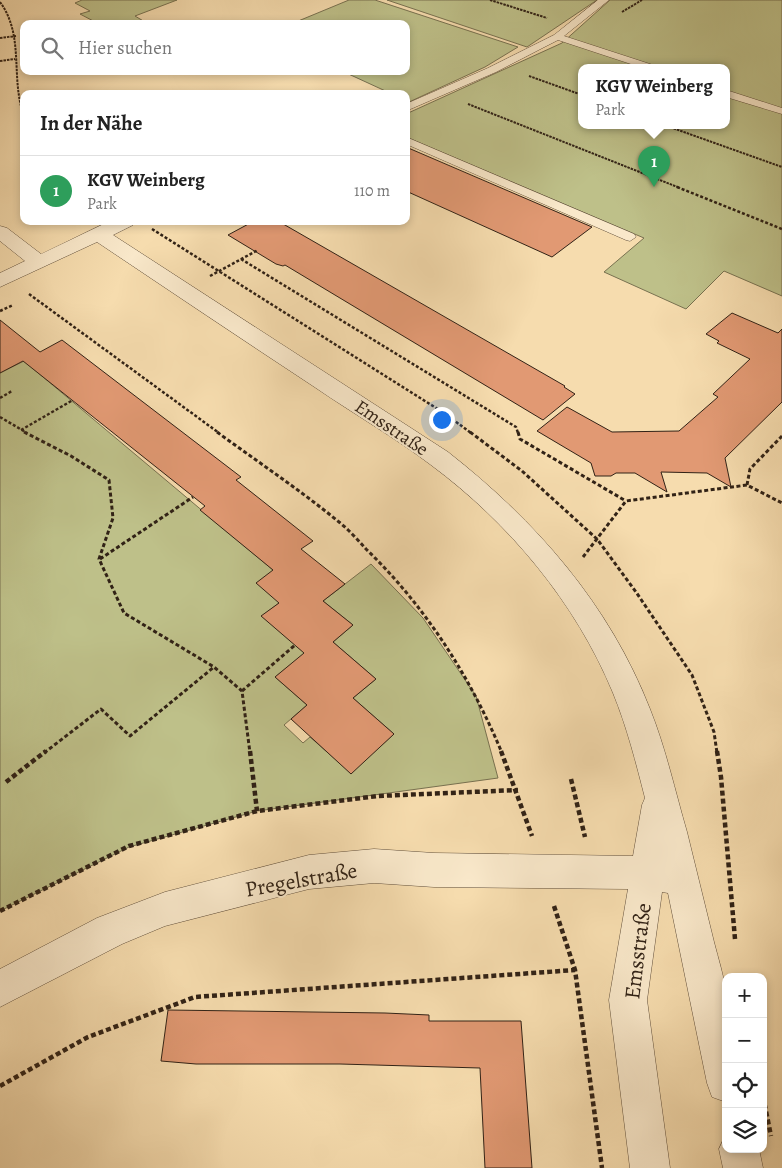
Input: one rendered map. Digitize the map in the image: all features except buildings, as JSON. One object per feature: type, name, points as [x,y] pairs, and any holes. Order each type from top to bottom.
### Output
[{"type":"street","points":[[0,281],[117,225]]},
{"type":"street","points":[[0,232],[39,262]]},
{"type":"street","name":"Emsstraße","points":[[98,234],[410,438],[467,480],[489,498],[527,536],[564,581],[602,640],[622,678],[646,739],[660,793],[665,875],[722,1069]]},
{"type":"street","name":"Pregelstraße","points":[[0,989],[110,931],[165,909],[309,872],[374,866],[434,870],[665,875]]},
{"type":"street","name":"Emsstraße","points":[[650,1168],[628,1000],[665,875]]},
{"type":"street","points":[[740,1153],[743,1168]]},
{"type":"lane","points":[[410,106],[500,66],[557,37],[604,0]]},
{"type":"lane","points":[[557,37],[640,64]]},
{"type":"lane","points":[[730,94],[782,111]]},
{"type":"lane","points":[[410,142],[630,237]]},
{"type":"path","points":[[490,0],[571,25]]},
{"type":"path","points":[[0,2],[11,20],[16,36],[17,94],[20,103]]},
{"type":"path","points":[[0,38],[16,36]]},
{"type":"path","points":[[0,61],[15,60]]},
{"type":"path","points":[[500,66],[578,94]]},
{"type":"path","points":[[440,93],[782,229]]},
{"type":"path","points":[[675,129],[782,168]]},
{"type":"path","points":[[185,290],[258,250]]},
{"type":"path","points":[[240,259],[516,427],[520,439],[626,501],[746,485],[782,503]]},
{"type":"path","points":[[27,293],[341,523],[383,566],[420,608],[476,696],[518,790],[535,846]]},
{"type":"path","points":[[0,398],[12,391]]},
{"type":"path","points":[[20,430],[73,400]]},
{"type":"path","points":[[0,417],[20,430],[71,456],[109,480],[113,518],[99,559],[124,613],[214,667],[242,691],[257,810]]},
{"type":"path","points":[[746,485],[750,469],[782,436]]},
{"type":"path","points":[[99,559],[193,497]]},
{"type":"path","points":[[564,581],[626,501]]},
{"type":"path","points":[[242,691],[295,645]]},
{"type":"path","points":[[6,782],[101,709],[130,736],[214,667]]},
{"type":"path","points":[[0,910],[129,846],[257,810],[378,796],[518,790]]},
{"type":"path","points":[[551,897],[575,970],[602,1168]]},
{"type":"path","points":[[0,1086],[88,1037],[195,996],[575,970]]},
{"type":"green space","points":[[82,0],[177,0],[135,16],[142,20],[91,20],[80,14],[90,11],[75,3]]},
{"type":"green space","points":[[349,0],[375,0],[518,47],[485,67],[410,102],[410,90],[383,90],[351,75],[410,75],[410,20],[301,20]]},
{"type":"green space","points":[[387,0],[597,0],[527,47]]},
{"type":"green space","points":[[610,0],[782,0],[782,296],[724,271],[686,309],[604,272],[644,238],[410,139],[410,112],[562,43]]},
{"type":"green space","points":[[24,361],[273,570],[279,603],[262,616],[305,653],[275,677],[307,705],[284,725],[303,743],[310,737],[351,773],[394,734],[353,698],[376,679],[333,642],[353,625],[323,601],[371,564],[423,618],[476,696],[498,778],[257,811],[129,847],[0,911],[0,373]]},
{"type":"place","name":"KGV Weinberg","points":[[654,187]]}]
